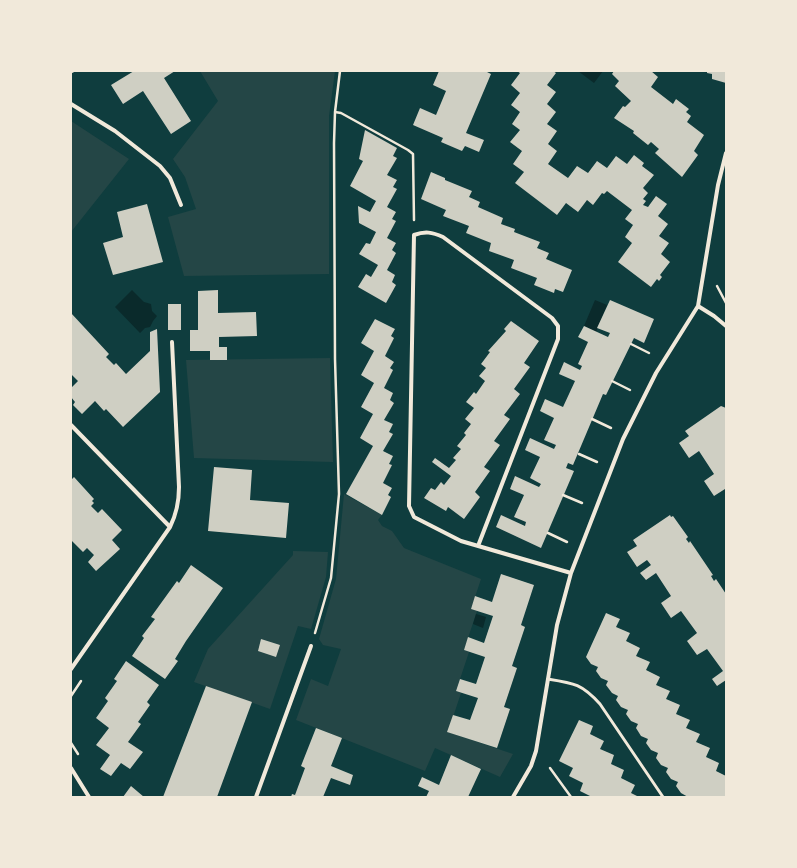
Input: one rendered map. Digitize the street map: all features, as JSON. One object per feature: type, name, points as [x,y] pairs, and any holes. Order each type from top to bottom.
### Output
[{"type":"street","points":[[71,104],[115,131],[160,166],[170,178],[181,204]]},
{"type":"street","points":[[513,797],[531,766],[536,751],[557,625],[571,573],[623,439],[656,373],[698,306],[718,185],[726,152]]},
{"type":"street","points":[[478,546],[558,339],[558,326],[552,318],[443,237],[427,232],[414,235],[409,506],[414,517],[461,541],[478,546],[571,573]]},
{"type":"street","points":[[698,306],[726,326]]},
{"type":"street","points":[[71,669],[170,527],[179,503],[172,342]]},
{"type":"street","points":[[71,425],[170,527]]},
{"type":"street","points":[[256,797],[311,646]]},
{"type":"street","points":[[71,768],[89,797]]},
{"type":"lane","points":[[548,679],[572,682],[592,694],[663,797]]},
{"type":"path","points":[[311,646],[331,578],[339,494],[335,352],[335,112],[340,71]]},
{"type":"path","points":[[335,112],[341,113],[413,154],[414,235]]},
{"type":"path","points":[[631,344],[649,353]]},
{"type":"path","points":[[612,381],[631,390]]},
{"type":"path","points":[[592,419],[612,428]]},
{"type":"path","points":[[579,454],[598,462]]},
{"type":"path","points":[[563,495],[582,503]]},
{"type":"path","points":[[548,533],[567,542]]},
{"type":"path","points":[[71,696],[84,676]]},
{"type":"path","points":[[550,768],[571,797]]},
{"type":"shaded area","points":[[200,71],[335,71],[329,116],[329,274],[184,276],[168,217],[196,209],[185,177],[173,159],[218,101]]},
{"type":"shaded area","points":[[578,71],[603,71],[594,83]]},
{"type":"shaded area","points":[[71,121],[129,159],[71,232]]},
{"type":"shaded area","points":[[132,290],[144,302],[151,304],[152,311],[157,316],[150,327],[145,328],[140,333],[115,307]]},
{"type":"shaded area","points":[[595,300],[607,305],[596,332],[584,326]]},
{"type":"shaded area","points":[[330,358],[333,462],[194,458],[186,360]]},
{"type":"shaded area","points":[[344,494],[382,515],[378,520],[382,526],[392,531],[404,548],[481,579],[471,609],[477,611],[464,650],[469,652],[456,691],[461,693],[448,732],[513,754],[500,777],[435,748],[425,771],[296,720],[311,679],[328,686],[341,649],[323,645],[319,639],[336,579]]},
{"type":"shaded area","points":[[293,551],[328,552],[326,577],[311,629],[298,626],[270,709],[194,682],[208,649],[293,555]]},
{"type":"shaded area","points":[[476,614],[486,617],[483,628],[473,624]]},
{"type":"building","points":[[134,71],[175,71],[164,78],[191,121],[171,134],[143,91],[123,104],[111,85]]},
{"type":"building","points":[[439,71],[485,71],[491,74],[466,133],[484,140],[479,152],[465,146],[462,151],[441,142],[443,138],[413,125],[420,108],[436,115],[446,91],[433,85]]},
{"type":"building","points":[[517,71],[553,71],[556,73],[547,85],[556,92],[547,104],[556,112],[547,124],[557,131],[548,144],[557,151],[548,164],[568,178],[577,166],[588,173],[597,161],[607,168],[616,156],[627,164],[634,155],[644,163],[642,166],[654,175],[643,188],[648,193],[643,199],[646,201],[643,205],[648,207],[656,196],[667,204],[658,216],[668,224],[659,236],[669,243],[661,254],[670,262],[660,275],[662,277],[659,281],[657,279],[651,287],[618,262],[632,243],[625,237],[633,225],[625,219],[632,210],[607,191],[604,194],[602,193],[593,205],[587,200],[578,212],[566,203],[557,215],[515,183],[524,172],[513,164],[522,151],[510,142],[520,130],[512,124],[520,112],[511,105],[520,93],[511,85],[520,73]]},
{"type":"building","points":[[614,71],[651,71],[658,77],[651,87],[673,104],[676,99],[689,109],[686,112],[691,116],[687,122],[704,135],[694,151],[698,155],[682,177],[655,153],[659,149],[651,142],[648,145],[633,133],[634,131],[614,118],[623,106],[625,107],[631,101],[615,86],[619,81],[612,74]]},
{"type":"building","points":[[707,71],[726,71],[726,83],[712,79],[712,74],[707,73]]},
{"type":"building","points":[[365,130],[397,148],[393,156],[397,158],[387,175],[397,180],[393,187],[397,189],[387,207],[396,212],[392,219],[396,221],[387,238],[396,243],[392,250],[396,253],[387,270],[395,275],[392,282],[396,285],[386,303],[358,287],[366,274],[371,277],[378,265],[359,254],[366,243],[370,244],[376,232],[359,223],[358,206],[370,212],[376,201],[350,186],[363,161],[359,159]]},
{"type":"building","points":[[431,172],[445,178],[445,180],[472,191],[469,197],[480,202],[478,207],[503,218],[501,224],[515,229],[514,232],[540,242],[537,248],[549,253],[546,259],[572,270],[563,292],[555,289],[554,293],[534,285],[537,278],[511,268],[514,260],[489,251],[491,243],[466,233],[469,226],[443,216],[446,210],[421,199]]},
{"type":"building","points":[[147,204],[163,262],[113,275],[103,243],[123,237],[117,212]]},
{"type":"building","points":[[218,290],[218,313],[256,312],[257,336],[219,337],[219,347],[227,347],[227,360],[210,360],[210,351],[190,351],[190,330],[198,330],[198,291]]},
{"type":"building","points":[[610,300],[654,319],[644,343],[634,338],[606,395],[603,394],[573,465],[568,463],[566,468],[574,471],[541,548],[496,527],[501,515],[525,526],[526,522],[514,517],[524,495],[510,489],[515,476],[539,487],[541,484],[530,478],[540,457],[525,450],[530,438],[554,449],[556,445],[544,440],[554,418],[540,411],[545,399],[563,407],[575,381],[559,374],[564,362],[580,370],[582,366],[578,364],[588,342],[578,337],[584,326],[608,337],[610,333],[597,328]]},
{"type":"building","points":[[168,304],[181,304],[181,330],[168,330]]},
{"type":"building","points":[[71,313],[109,354],[106,357],[114,365],[116,363],[126,374],[150,351],[150,332],[157,329],[160,392],[123,427],[106,409],[104,411],[95,401],[82,414],[73,405],[75,402],[71,397],[71,388],[78,381],[71,374]]},
{"type":"building","points":[[375,319],[395,329],[391,336],[394,338],[385,356],[394,362],[390,368],[393,370],[384,388],[393,393],[390,400],[394,403],[384,420],[393,424],[389,432],[393,434],[383,451],[393,456],[389,464],[392,465],[383,483],[392,488],[388,495],[391,497],[382,515],[346,494],[373,446],[360,438],[373,414],[361,407],[374,383],[361,375],[374,351],[361,343]]},
{"type":"building","points":[[511,321],[539,341],[524,363],[530,367],[514,389],[520,394],[504,415],[510,419],[494,441],[500,445],[484,467],[490,471],[475,492],[480,497],[464,519],[448,507],[446,511],[424,498],[431,488],[435,490],[441,482],[444,485],[451,476],[432,462],[435,458],[449,468],[456,460],[453,458],[461,449],[457,446],[466,435],[464,433],[471,424],[465,419],[474,408],[466,402],[474,392],[476,394],[485,381],[479,376],[486,368],[481,364],[490,352],[488,351],[506,331],[504,329]]},
{"type":"building","points":[[721,406],[726,408],[726,491],[725,489],[714,496],[704,481],[714,474],[699,451],[689,458],[679,443],[689,436],[685,431]]},
{"type":"building","points":[[214,467],[252,470],[250,500],[289,503],[286,538],[208,531]]},
{"type":"building","points":[[74,477],[94,499],[92,501],[94,503],[91,506],[98,513],[102,509],[122,530],[112,540],[120,549],[96,571],[88,562],[94,555],[87,548],[83,552],[71,540],[71,480]]},
{"type":"building","points":[[670,515],[671,517],[673,516],[688,537],[686,539],[689,543],[690,541],[713,575],[711,576],[714,581],[716,579],[726,594],[726,680],[717,686],[712,679],[723,671],[707,649],[697,655],[687,641],[697,633],[681,611],[671,618],[661,603],[671,596],[656,573],[646,580],[640,573],[651,565],[647,560],[637,567],[627,552],[637,546],[633,540]]},
{"type":"building","points":[[191,565],[223,588],[186,641],[175,659],[178,661],[165,679],[132,656],[144,638],[142,636],[155,619],[151,617],[177,581],[179,583]]},
{"type":"building","points":[[501,574],[534,585],[521,625],[525,627],[512,666],[517,668],[504,707],[510,709],[497,748],[447,732],[453,715],[470,720],[478,698],[456,691],[460,679],[476,684],[485,657],[464,650],[468,637],[484,643],[493,616],[471,609],[475,596],[492,602]]},
{"type":"building","points":[[606,613],[620,619],[616,627],[630,633],[626,641],[640,648],[636,656],[650,662],[646,670],[660,677],[656,685],[670,691],[666,699],[680,705],[676,714],[690,720],[686,728],[700,734],[696,742],[710,748],[706,757],[719,763],[716,771],[726,776],[726,797],[688,797],[681,793],[676,786],[678,782],[671,779],[666,772],[668,768],[661,765],[656,758],[658,753],[651,750],[646,743],[648,739],[641,736],[636,728],[638,724],[631,721],[626,714],[628,710],[621,707],[616,700],[618,696],[612,693],[606,685],[608,681],[601,678],[596,671],[598,667],[591,664],[586,657]]},
{"type":"building","points":[[261,639],[280,645],[276,657],[258,651]]},
{"type":"building","points":[[126,661],[159,685],[147,702],[150,705],[138,722],[141,724],[128,742],[143,752],[130,769],[121,763],[111,776],[100,769],[110,755],[96,745],[109,728],[96,718],[108,701],[105,698],[117,681],[114,679]]},
{"type":"building","points":[[206,686],[252,702],[217,797],[163,797]]},
{"type":"building","points":[[579,720],[593,726],[590,734],[604,741],[600,749],[614,755],[611,764],[624,770],[621,778],[635,785],[631,793],[639,797],[592,797],[580,791],[583,783],[569,776],[573,768],[559,761]]},
{"type":"building","points":[[316,728],[342,738],[331,766],[353,775],[350,785],[331,778],[323,797],[291,797],[292,794],[295,795],[305,768],[301,766]]},
{"type":"building","points":[[451,755],[481,769],[468,797],[426,797],[429,791],[418,786],[422,777],[439,785]]},
{"type":"building","points":[[131,786],[144,797],[123,797]]}]
